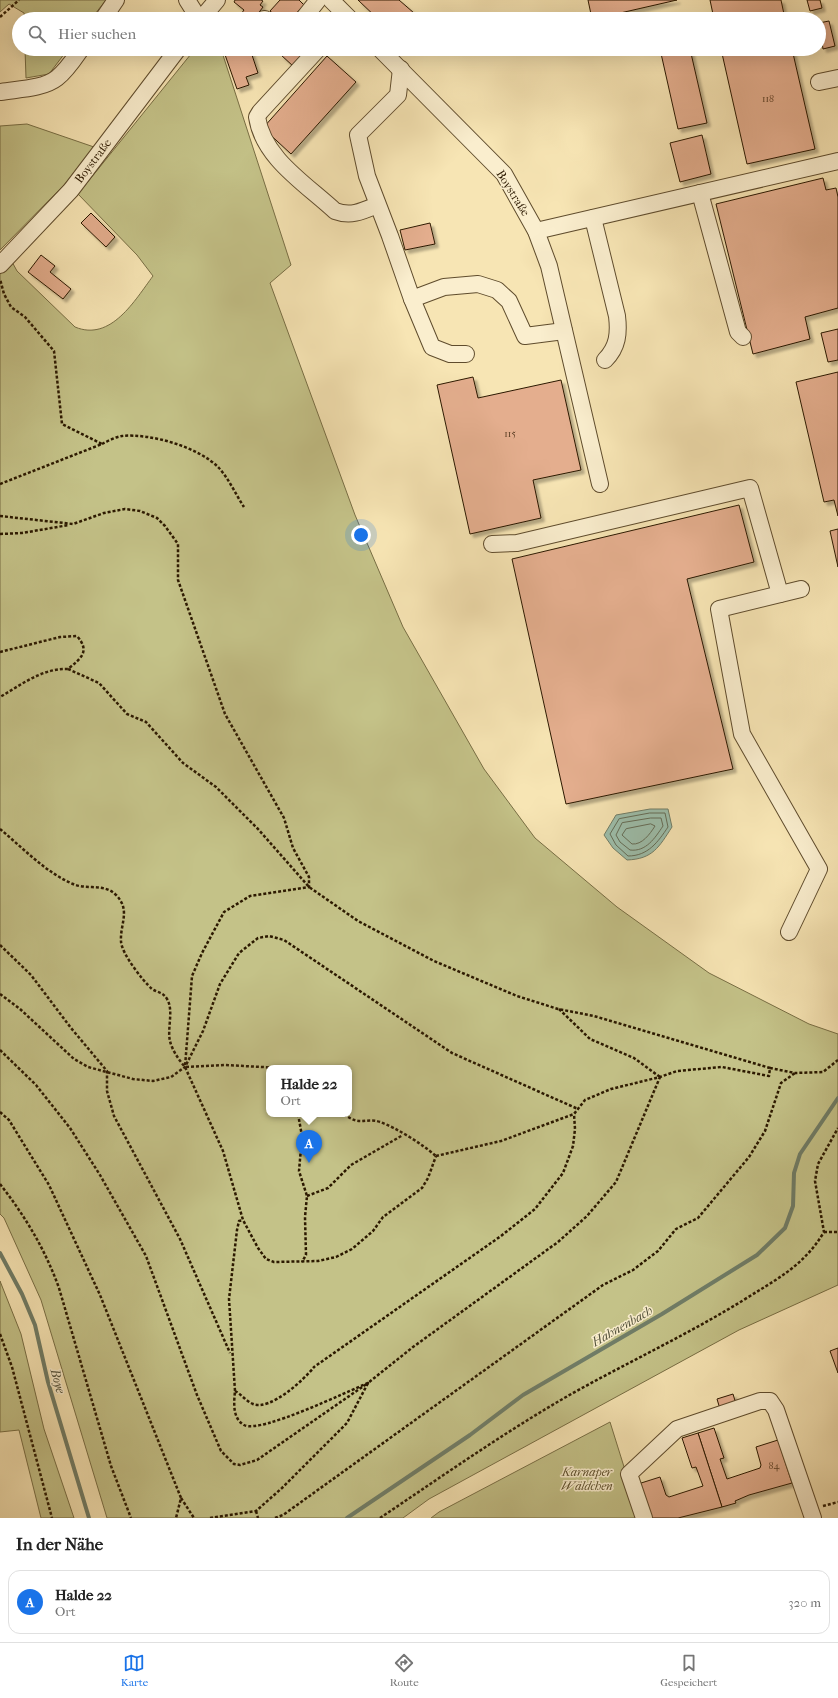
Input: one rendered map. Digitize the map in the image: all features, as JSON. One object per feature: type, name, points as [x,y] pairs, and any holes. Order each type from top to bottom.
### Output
[{"type":"street","points":[[108,12],[116,0]]},
{"type":"street","points":[[187,0],[195,12]]},
{"type":"street","points":[[206,12],[217,0]]},
{"type":"street","points":[[309,12],[318,0]]},
{"type":"street","points":[[331,0],[342,12]]},
{"type":"street","points":[[0,92],[37,86],[57,79],[69,67],[76,56]]},
{"type":"street","name":"Boystraße","points":[[0,265],[71,190],[173,56]]},
{"type":"street","points":[[312,56],[260,112],[257,117],[260,131],[282,165],[335,210],[342,214],[354,214],[378,205]]},
{"type":"street","name":"Boystraße","points":[[387,56],[504,174],[536,231],[549,266],[600,484]]},
{"type":"street","points":[[401,69],[398,94],[358,136],[367,176],[412,299],[432,347],[450,354],[466,354]]},
{"type":"street","points":[[819,82],[838,78]]},
{"type":"street","points":[[536,231],[838,161]]},
{"type":"street","points":[[700,193],[738,332],[743,337]]},
{"type":"street","points":[[593,218],[619,329],[617,343],[605,360]]},
{"type":"street","points":[[412,299],[444,287],[478,284],[497,290],[509,301],[525,336],[564,331]]},
{"type":"street","points":[[492,544],[517,543],[750,488],[780,594]]},
{"type":"street","points":[[789,932],[819,869],[742,734],[719,609],[801,589]]},
{"type":"street","points":[[644,1518],[629,1474],[652,1450],[677,1429],[760,1401],[770,1401],[776,1410],[813,1518]]},
{"type":"path","points":[[0,18],[19,0]]},
{"type":"path","points":[[0,278],[4,294],[11,308],[25,317],[54,351],[62,424],[102,444]]},
{"type":"path","points":[[0,484],[121,436],[149,437],[178,445],[199,453],[219,468],[244,507]]},
{"type":"path","points":[[0,534],[22,534],[73,524],[104,513],[125,509],[140,511],[157,518],[178,544],[178,580],[225,714],[284,818],[294,848],[309,877],[309,887]]},
{"type":"path","points":[[0,516],[73,524]]},
{"type":"path","points":[[0,652],[60,637],[77,636],[82,641],[84,653],[81,658],[68,669]]},
{"type":"path","points":[[0,697],[42,673],[56,669],[68,669],[99,682],[127,714],[146,722],[183,763],[216,787],[258,829],[309,887],[358,921],[434,962],[517,996],[558,1009],[594,1016],[770,1068],[795,1073],[823,1072],[838,1060]]},
{"type":"path","points":[[0,829],[46,868],[74,885],[105,888],[116,894],[121,901],[125,917],[120,942],[129,961],[152,989],[162,993],[168,1000],[170,1041],[177,1057],[185,1067],[223,1151],[243,1220],[258,1248],[266,1259],[274,1262],[302,1262],[336,1257],[352,1249],[373,1231],[383,1217],[422,1188],[428,1178],[436,1156]]},
{"type":"path","points":[[185,1067],[192,976],[202,953],[224,912],[250,896],[309,887]]},
{"type":"path","points":[[0,994],[20,1009],[74,1059],[88,1066],[133,1079],[153,1081],[171,1077],[185,1067],[203,1031],[215,996],[226,973],[239,953],[248,944],[258,938],[269,936],[284,940],[452,1053],[578,1109]]},
{"type":"path","points":[[0,945],[31,975],[71,1028],[107,1071],[107,1091],[114,1116],[180,1239],[217,1327],[231,1355]]},
{"type":"path","points":[[558,1009],[590,1039],[634,1058],[660,1077]]},
{"type":"path","points":[[0,1050],[36,1085],[70,1128],[116,1202],[146,1256],[197,1395],[221,1451],[230,1461],[240,1465],[257,1460],[368,1383],[413,1347],[558,1242],[587,1216],[616,1182],[660,1077]]},
{"type":"path","points":[[185,1067],[231,1065],[266,1067]]},
{"type":"path","points":[[436,1156],[501,1141],[574,1114],[585,1100],[611,1089],[678,1071],[722,1067],[769,1076],[770,1068]]},
{"type":"path","points":[[275,1518],[283,1517],[603,1285],[633,1270],[658,1251],[676,1229],[698,1218],[749,1157],[765,1131],[781,1083],[795,1073]]},
{"type":"path","points":[[0,1112],[9,1120],[49,1185],[100,1295],[181,1498],[194,1518]]},
{"type":"path","points":[[235,1391],[253,1404],[263,1405],[293,1389],[305,1379],[314,1367],[501,1236],[535,1210],[563,1173],[573,1146],[575,1129],[574,1114]]},
{"type":"path","points":[[299,1117],[302,1136],[299,1171],[307,1196],[305,1217],[306,1255],[302,1262]]},
{"type":"path","points":[[348,1117],[362,1122],[378,1121],[394,1128],[403,1135],[423,1145],[436,1156]]},
{"type":"path","points":[[380,1518],[482,1449],[549,1407],[669,1344],[784,1274],[805,1258],[814,1248],[824,1232],[815,1181],[818,1164],[838,1128]]},
{"type":"path","points":[[307,1196],[328,1188],[351,1165],[403,1135]]},
{"type":"path","points":[[0,1184],[35,1233],[49,1260],[59,1288],[111,1466],[131,1518]]},
{"type":"path","points":[[243,1220],[239,1221],[237,1230],[229,1299],[231,1355],[235,1391],[233,1405],[237,1418],[244,1425],[253,1427],[273,1422],[368,1383]]},
{"type":"path","points":[[824,1232],[838,1232]]},
{"type":"path","points":[[0,1334],[12,1367],[52,1518]]},
{"type":"path","points":[[210,1518],[256,1511],[282,1488],[347,1423],[368,1383]]},
{"type":"path","points":[[176,1518],[181,1498]]},
{"type":"path","points":[[256,1511],[258,1518]]},
{"type":"green space","points":[[0,0],[106,0],[97,12],[22,12],[9,4],[0,12]]},
{"type":"green space","points":[[25,56],[63,56],[49,74],[26,78]]},
{"type":"green space","points":[[189,56],[223,56],[291,265],[270,283],[355,515],[403,627],[484,769],[535,838],[617,907],[709,973],[809,1024],[838,1034],[838,1285],[739,1330],[429,1499],[403,1518],[107,1518],[41,1300],[4,1218],[0,1214],[0,274],[11,260],[17,271],[75,327],[88,330],[100,329],[111,324],[130,307],[153,276],[137,255],[78,194]]},
{"type":"green space","points":[[27,124],[94,147],[64,185],[0,250],[0,126]]},
{"type":"green space","points":[[0,1281],[21,1334],[44,1429],[74,1518],[41,1518],[19,1430],[0,1432]]},
{"type":"green space","name":"Karnaper Wäldchen","points":[[610,1422],[640,1518],[431,1518],[439,1512]]},
{"type":"water","points":[[650,809],[668,809],[672,827],[654,851],[643,857],[627,860],[613,848],[604,835],[616,815]]},
{"type":"building","points":[[235,0],[261,0],[263,1],[260,5],[263,7],[259,12],[242,12],[244,10],[234,2]]},
{"type":"building","points":[[280,0],[299,0],[304,5],[298,12],[270,11]]},
{"type":"building","points":[[358,0],[399,0],[413,12],[371,12]]},
{"type":"building","points":[[588,0],[677,0],[625,12],[591,12]]},
{"type":"building","points":[[710,0],[781,0],[784,12],[713,12]]},
{"type":"building","points":[[807,0],[820,0],[822,8],[810,11]]},
{"type":"building","points":[[829,21],[835,46],[826,48],[826,22]]},
{"type":"building","points":[[225,56],[252,56],[258,73],[246,77],[249,85],[237,89]]},
{"type":"building","points":[[282,56],[303,56],[293,66]]},
{"type":"building","points":[[327,56],[356,82],[291,154],[263,128]]},
{"type":"building","points":[[662,56],[692,56],[707,123],[678,129]]},
{"type":"building","points":[[723,56],[794,56],[815,149],[747,164]]},
{"type":"building","points":[[702,135],[711,174],[680,182],[670,143]]},
{"type":"building","points":[[823,178],[826,190],[836,188],[838,197],[838,308],[805,317],[810,339],[753,354],[716,204]]},
{"type":"building","points":[[91,213],[115,237],[106,247],[81,223]]},
{"type":"building","points":[[430,223],[435,244],[405,250],[400,230]]},
{"type":"building","points":[[41,255],[55,266],[50,272],[71,289],[63,299],[28,272]]},
{"type":"building","points":[[838,329],[838,360],[828,362],[821,333]]},
{"type":"building","points":[[838,372],[838,516],[834,500],[824,502],[796,382]]},
{"type":"building","points":[[473,377],[478,398],[561,380],[581,470],[533,480],[541,518],[470,534],[437,385]]},
{"type":"building","points":[[739,505],[754,562],[687,579],[733,769],[566,804],[512,559]]},
{"type":"building","points":[[838,529],[838,567],[830,531]]},
{"type":"building","points":[[838,1348],[838,1373],[830,1351]]},
{"type":"building","points":[[733,1394],[736,1404],[720,1409],[717,1399]]},
{"type":"building","points":[[714,1428],[724,1458],[720,1459],[727,1479],[760,1468],[761,1465],[756,1447],[778,1440],[792,1483],[749,1495],[735,1501],[736,1503],[722,1507],[698,1433]]},
{"type":"building","points":[[698,1433],[722,1507],[678,1518],[649,1518],[638,1484],[660,1477],[666,1495],[669,1497],[703,1486],[696,1467],[692,1468],[682,1438]]},
{"type":"waterway","name":"Hahnenbach","points":[[347,1518],[470,1435],[523,1395],[662,1314],[757,1255],[785,1228],[793,1206],[794,1173],[800,1154],[838,1098]]},
{"type":"waterway","name":"Boye","points":[[0,1253],[22,1294],[35,1325],[48,1382],[89,1518]]},
{"type":"place","name":"Halde 22","points":[[309,1163]]}]
